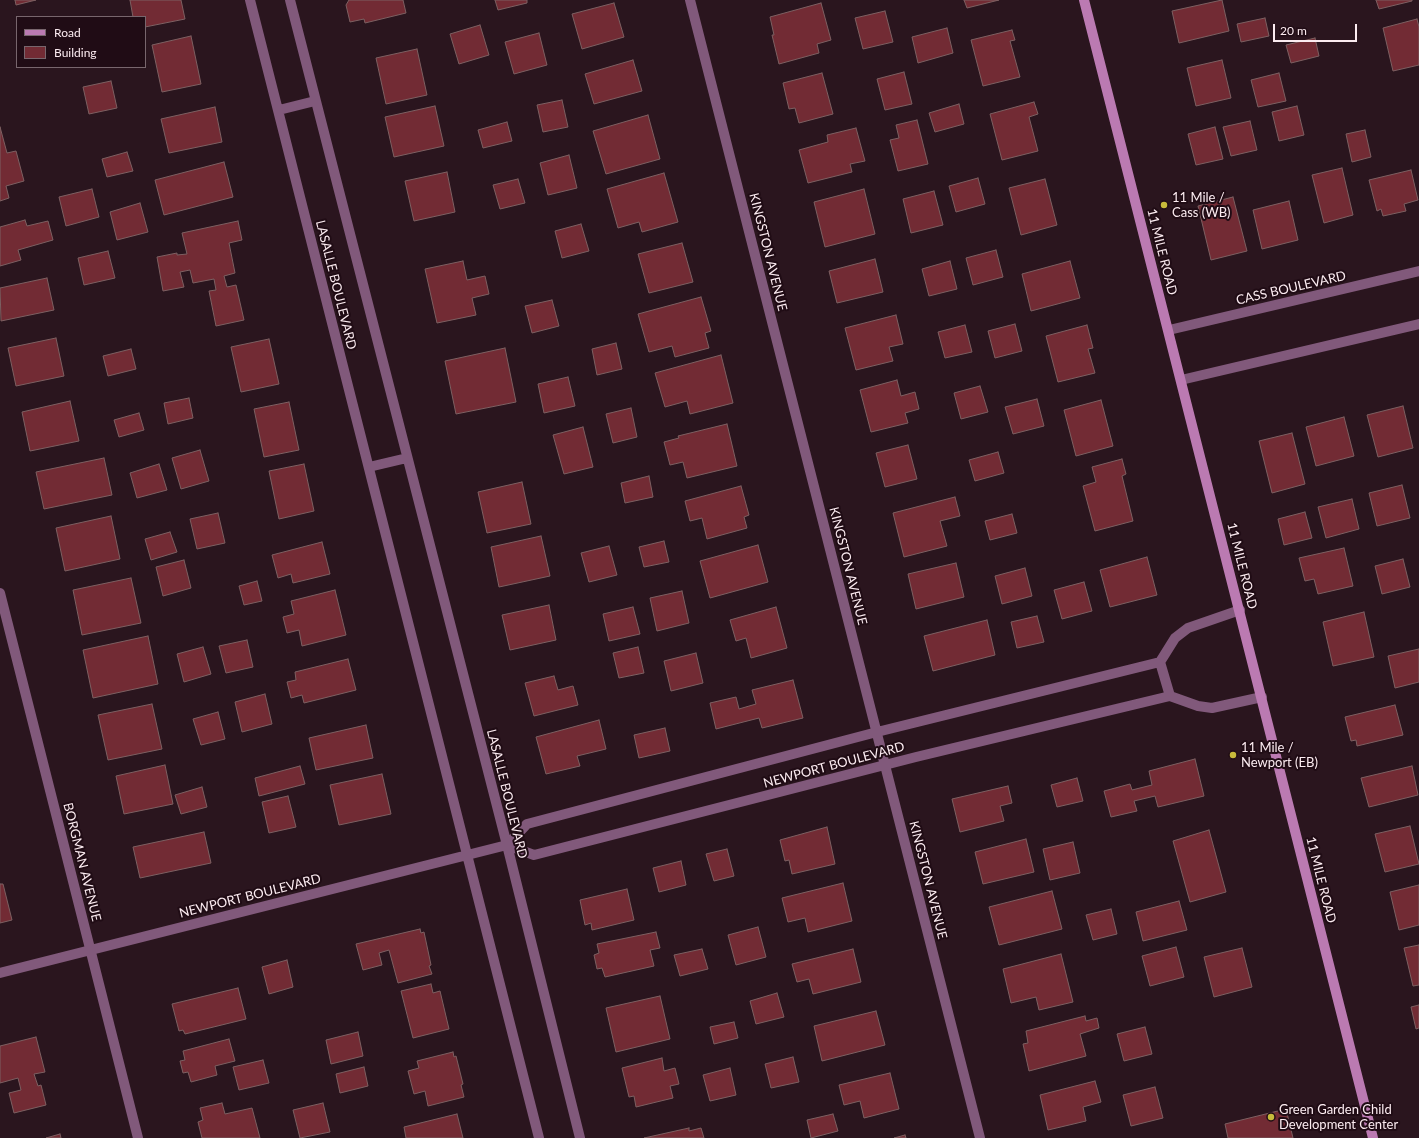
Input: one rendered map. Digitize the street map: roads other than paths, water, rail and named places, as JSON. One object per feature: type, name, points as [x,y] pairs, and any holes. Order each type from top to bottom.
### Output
[{"type":"main road","name":"11 MILE ROAD","points":[[1084,0],[1373,1138]]},
{"type":"street","name":"LASALLE BOULEVARD","points":[[250,0],[539,1138]]},
{"type":"street","name":"LASALLE BOULEVARD","points":[[290,0],[507,845],[580,1138]]},
{"type":"street","name":"KINGSTON AVENUE","points":[[690,0],[878,732],[980,1138]]},
{"type":"street","points":[[279,110],[315,101]]},
{"type":"street","name":"CASS BOULEVARD","points":[[1169,330],[1419,271]]},
{"type":"street","points":[[1181,380],[1419,324]]},
{"type":"street","points":[[369,467],[407,458]]},
{"type":"street","name":"BORGMAN AVENUE","points":[[0,593],[138,1138]]},
{"type":"street","points":[[1240,610],[1188,628],[1175,638],[1160,662],[1170,696],[1198,706],[1212,708],[1262,697]]},
{"type":"street","name":"NEWPORT BOULEVARD","points":[[0,973],[507,845],[527,824],[878,732],[1160,662]]},
{"type":"street","name":"NEWPORT BOULEVARD","points":[[507,845],[534,855],[886,765],[1170,696]]},
{"type":"place","name":"11 Mile / Cass (WB)","points":[[1164,205]]},
{"type":"place","name":"11 Mile / Newport (EB)","points":[[1233,755]]},
{"type":"place","name":"Green Garden Child Development Center","points":[[1271,1117]]}]
